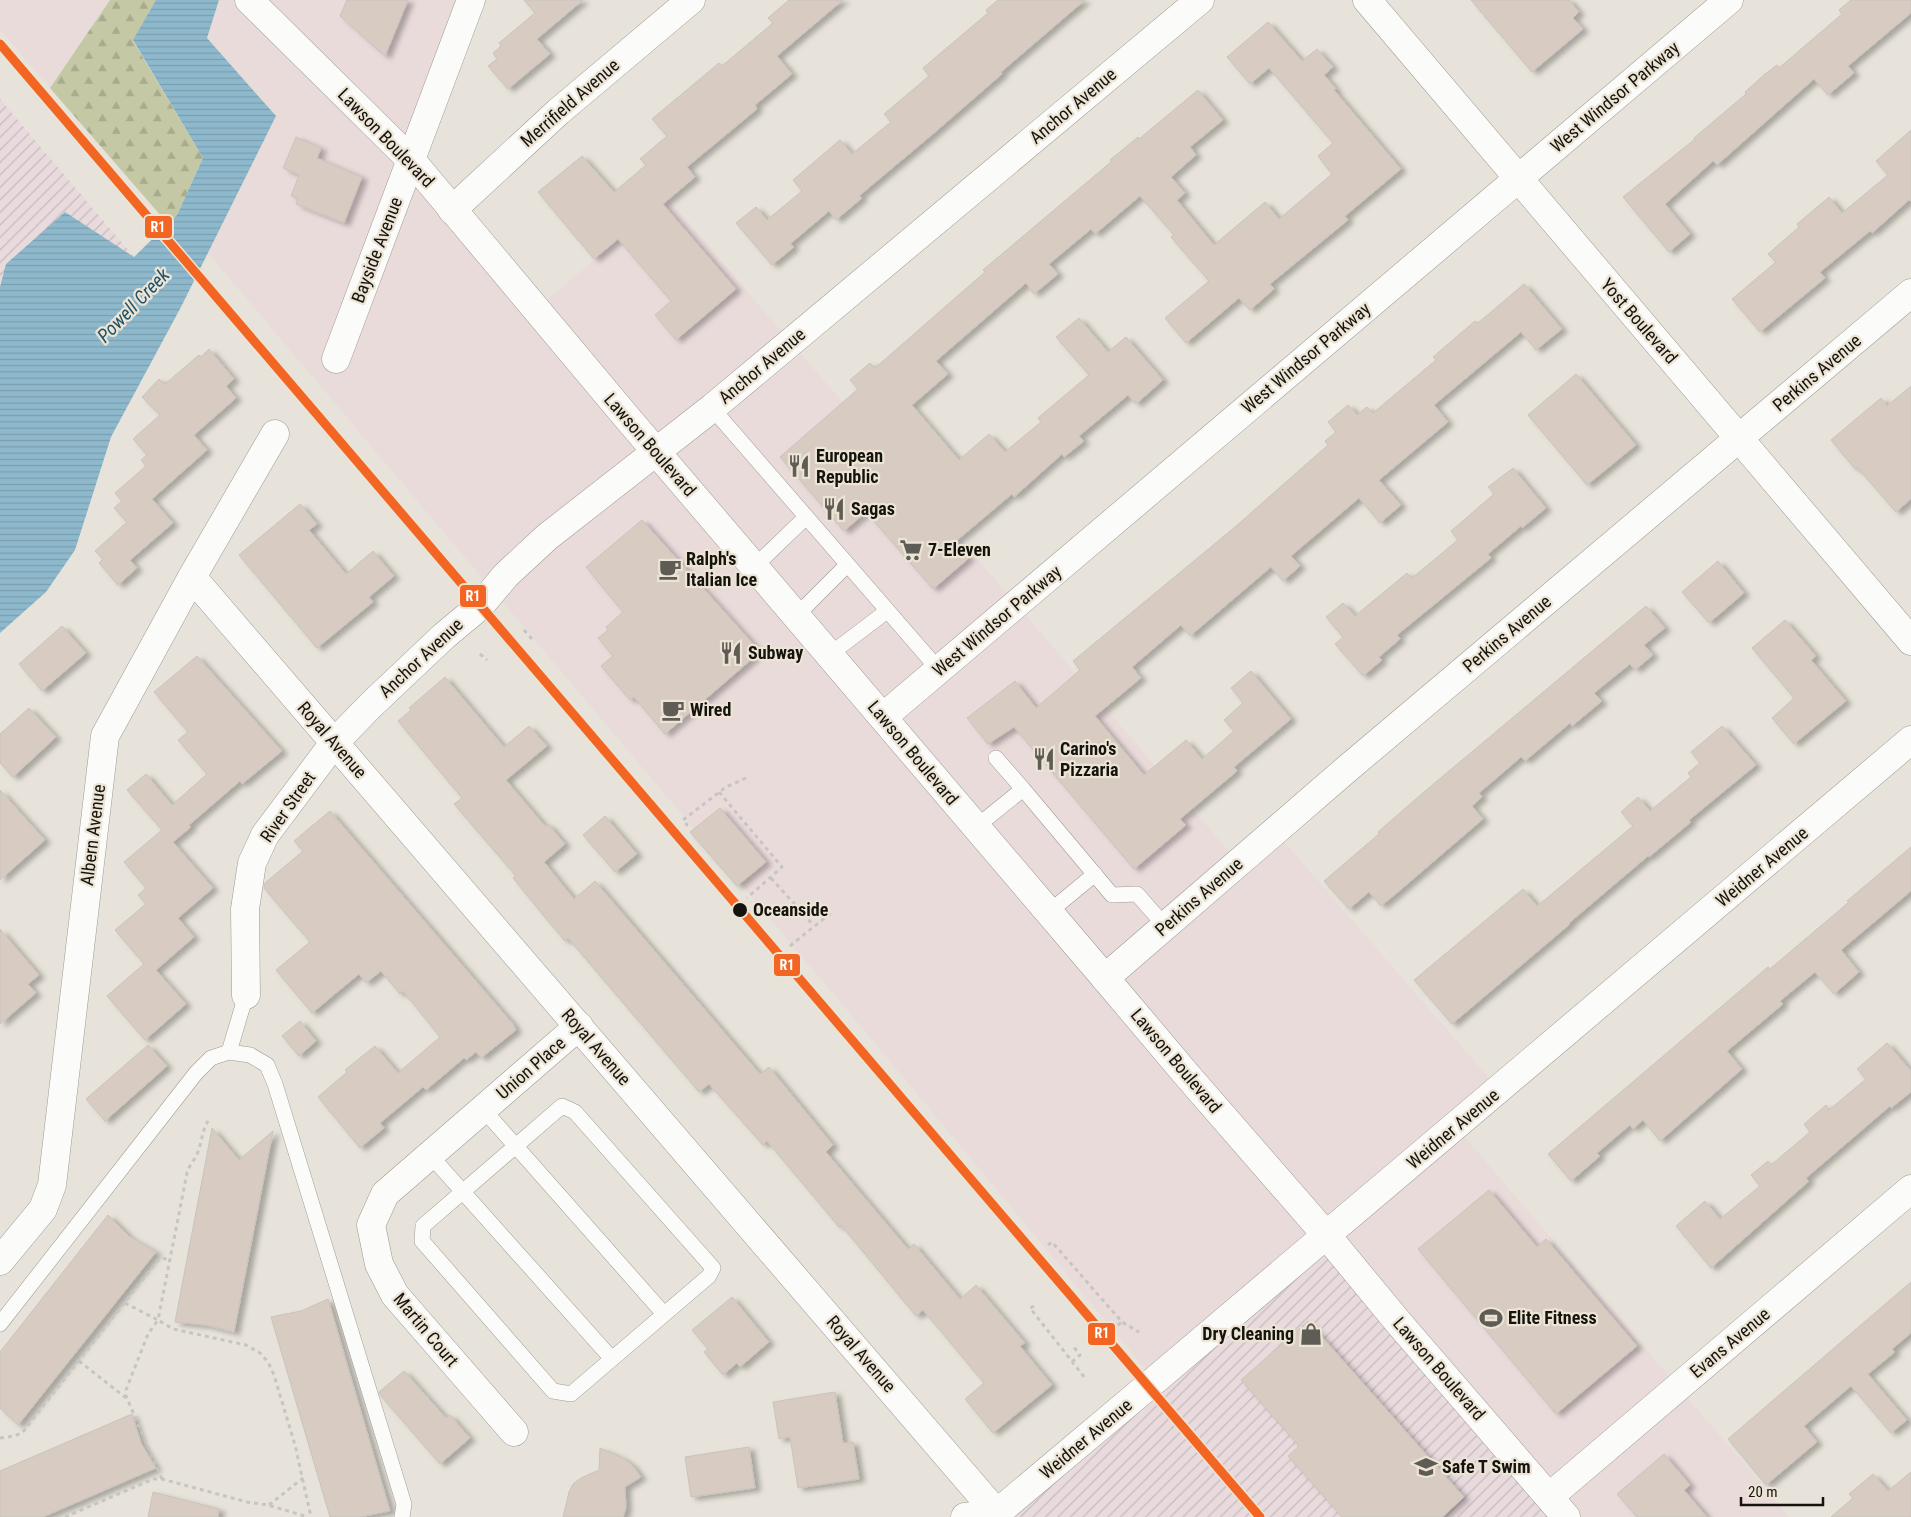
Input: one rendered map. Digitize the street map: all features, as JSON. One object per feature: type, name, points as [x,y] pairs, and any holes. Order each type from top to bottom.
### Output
[{"type":"street","name":"Bayside Avenue","points":[[336,359],[471,0]]},
{"type":"street","name":"Merrifield Avenue","points":[[452,210],[558,112],[691,0]]},
{"type":"street","name":"Anchor Avenue","points":[[334,743],[404,673],[480,606],[506,575],[547,537],[712,408],[1200,0]]},
{"type":"street","name":"Yost Boulevard","points":[[1367,0],[1911,641]]},
{"type":"street","name":"West Windsor Parkway","points":[[883,717],[1729,0]]},
{"type":"street","name":"Lawson Boulevard","points":[[255,6],[412,161],[754,567],[1558,1507]]},
{"type":"street","name":"Perkins Avenue","points":[[1105,978],[1348,768],[1911,293]]},
{"type":"street","name":"Albern Avenue","points":[[0,1261],[43,1209],[52,1185],[105,736],[192,577],[275,434]]},
{"type":"street","name":"Royal Avenue","points":[[192,577],[579,1026],[997,1516]]},
{"type":"street","name":"Weidner Avenue","points":[[997,1516],[1911,740]]},
{"type":"street","name":"River Street","points":[[246,995],[245,909],[252,863],[265,834],[334,743]]},
{"type":"street","name":"Union Place","points":[[483,1109],[579,1026]]},
{"type":"street","name":"Martin Court","points":[[483,1109],[385,1194],[371,1225],[379,1264],[395,1296],[514,1432]]},
{"type":"street","name":"Evans Avenue","points":[[1558,1507],[1911,1189]]},
{"type":"street","points":[[965,1517],[997,1516]]},
{"type":"lane","points":[[712,408],[939,670]]},
{"type":"lane","points":[[754,567],[806,517]]},
{"type":"lane","points":[[796,616],[847,565]]},
{"type":"lane","points":[[829,655],[887,611]]},
{"type":"lane","points":[[996,758],[1112,895],[1137,894],[1165,926]]},
{"type":"lane","points":[[976,827],[1023,789]]},
{"type":"lane","points":[[1050,912],[1094,874]]},
{"type":"lane","points":[[229,1052],[246,995]]},
{"type":"lane","points":[[0,1324],[196,1073],[211,1058],[229,1052],[250,1055],[267,1065],[275,1084],[405,1512]]},
{"type":"lane","points":[[562,1106],[575,1112],[714,1268],[709,1276],[571,1394],[553,1391],[422,1241],[423,1226],[463,1191],[562,1106]]},
{"type":"lane","points":[[483,1109],[664,1314]]},
{"type":"lane","points":[[430,1155],[612,1359]]},
{"type":"path","points":[[524,630],[532,639]]},
{"type":"path","points":[[480,654],[487,660]]},
{"type":"path","points":[[686,826],[683,820],[726,786],[746,778]]},
{"type":"path","points":[[719,792],[782,867],[747,898]]},
{"type":"path","points":[[771,878],[814,926]]},
{"type":"path","points":[[790,946],[832,912]]},
{"type":"path","points":[[162,1478],[126,1398],[126,1390],[148,1334],[158,1320],[187,1173],[190,1163],[198,1152],[202,1131],[208,1121]]},
{"type":"path","points":[[1048,1245],[1052,1242],[1122,1322],[1139,1332]]},
{"type":"path","points":[[0,1438],[22,1433],[158,1260],[162,1258],[170,1260]]},
{"type":"path","points":[[65,1517],[154,1479],[162,1478],[247,1502],[268,1505],[310,1517],[303,1478],[274,1375],[268,1362],[260,1353],[246,1345],[173,1329],[125,1303]]},
{"type":"path","points":[[1034,1306],[1030,1308],[1084,1378]]},
{"type":"path","points":[[1106,1322],[1113,1329],[1122,1322]]},
{"type":"path","points":[[1072,1362],[1080,1355],[1073,1346]]},
{"type":"path","points":[[79,1361],[126,1398]]},
{"type":"path","points":[[268,1505],[303,1478]]},
{"type":"shaded area","points":[[0,0],[110,0],[50,88],[0,30]]},
{"type":"shaded area","points":[[219,0],[473,0],[421,162],[539,307],[667,198],[1232,855],[1269,824],[1507,1099],[1464,1136],[1789,1517],[1566,1517],[1157,1383],[868,1035],[208,253],[276,116],[207,38]]},
{"type":"shaded area","points":[[0,99],[134,257],[0,287]]},
{"type":"shaded area","points":[[1328,1244],[1566,1517],[1010,1517]]},
{"type":"green space","points":[[110,0],[156,0],[133,41],[203,158],[177,215],[168,224],[50,88]]},
{"type":"water","name":"Powell Creek","points":[[156,0],[219,0],[207,38],[276,116],[181,307],[111,437],[75,550],[46,592],[0,633],[0,287],[6,264],[65,212],[134,257],[177,215],[203,158],[133,40]]},
{"type":"building","points":[[347,0],[408,0],[385,56],[340,16]]},
{"type":"building","points":[[524,0],[583,0],[537,39],[550,54],[508,89],[488,66],[497,59],[493,53],[501,46],[499,43],[535,13]]},
{"type":"building","points":[[789,0],[843,0],[777,56],[792,74],[755,105],[757,109],[687,167],[695,177],[663,204],[736,289],[676,340],[655,315],[671,301],[618,239],[594,259],[538,192],[582,156],[614,192],[646,165],[640,159],[667,136],[652,119],[719,63],[722,66],[773,23],[768,18]]},
{"type":"building","points":[[998,0],[1085,0],[934,133],[859,196],[862,198],[836,220],[829,211],[790,244],[794,247],[772,265],[736,223],[756,207],[767,220],[802,191],[793,180],[840,140],[852,154],[891,122],[884,114],[929,76],[923,68],[988,13],[986,10]]},
{"type":"building","points":[[1471,0],[1569,0],[1579,12],[1573,18],[1583,29],[1532,72]]},
{"type":"building","points":[[1851,0],[1911,0],[1911,13],[1848,66],[1854,73],[1828,95],[1814,79],[1717,165],[1713,161],[1665,204],[1690,234],[1669,252],[1623,197],[1695,139],[1746,94],[1745,92],[1765,74],[1777,65],[1779,68],[1842,14],[1839,10]]},
{"type":"building","points":[[1268,22],[1302,61],[1317,49],[1333,67],[1324,75],[1336,89],[1334,90],[1401,169],[1345,216],[1348,220],[1270,284],[1274,289],[1250,310],[1239,298],[1186,343],[1165,318],[1209,281],[1171,237],[1174,235],[1140,196],[1095,234],[1091,229],[1049,264],[1058,274],[1034,294],[1026,283],[936,361],[948,374],[912,405],[959,460],[989,434],[1005,452],[1041,422],[1038,418],[1089,375],[1056,337],[1079,318],[1108,352],[1126,337],[1163,380],[1136,404],[1128,395],[1079,436],[1084,441],[1064,457],[1062,454],[1014,497],[1012,494],[955,542],[969,558],[933,589],[866,512],[844,531],[780,457],[858,389],[850,380],[870,363],[875,368],[985,272],[983,270],[1111,162],[1110,160],[1138,137],[1139,139],[1198,90],[1223,120],[1190,147],[1196,155],[1171,177],[1185,193],[1177,200],[1214,245],[1265,202],[1279,219],[1332,174],[1318,156],[1333,143],[1269,68],[1250,84],[1227,57]]},
{"type":"building","points":[[1911,130],[1911,202],[1909,200],[1872,233],[1870,231],[1820,272],[1825,278],[1760,332],[1732,299],[1776,262],[1768,254],[1799,227],[1797,224],[1829,197],[1842,213],[1888,175],[1876,161]]},
{"type":"building","points":[[296,137],[321,148],[317,158],[362,177],[344,223],[296,204],[298,199],[291,196],[299,175],[283,168]]},
{"type":"building","points":[[1524,284],[1562,329],[1536,350],[1521,332],[1434,405],[1448,422],[1379,480],[1401,505],[1380,523],[1359,498],[1291,556],[1300,566],[1283,581],[1271,567],[1190,636],[1181,625],[1132,667],[1141,678],[1095,716],[1144,775],[1186,740],[1202,759],[1234,731],[1224,720],[1243,703],[1231,688],[1251,671],[1291,719],[1234,767],[1237,771],[1180,819],[1186,825],[1134,869],[1014,727],[988,744],[967,718],[1015,681],[1036,708],[1080,670],[1073,661],[1235,527],[1328,445],[1325,441],[1336,432],[1328,422],[1348,405],[1357,415],[1367,407],[1373,413],[1436,360],[1433,357],[1475,321],[1478,323]]},
{"type":"building","points":[[209,349],[234,379],[226,386],[236,398],[194,435],[207,450],[152,499],[173,523],[130,560],[137,568],[118,585],[99,563],[103,559],[95,551],[127,522],[114,508],[122,501],[115,493],[146,466],[141,460],[147,455],[133,439],[160,415],[142,397],[159,379],[165,384],[199,355],[201,357]]},
{"type":"building","points":[[1576,374],[1636,445],[1587,485],[1528,415]]},
{"type":"building","points":[[1911,386],[1911,499],[1896,512],[1857,467],[1855,469],[1831,440],[1881,398],[1887,406]]},
{"type":"building","points":[[1513,468],[1546,508],[1488,554],[1491,558],[1397,635],[1400,639],[1379,657],[1382,660],[1363,676],[1335,644],[1343,637],[1326,617],[1343,603],[1355,616],[1407,573],[1412,578],[1458,540],[1451,531],[1494,494],[1488,487]]},
{"type":"building","points":[[300,504],[317,524],[309,530],[346,574],[373,551],[394,576],[369,597],[373,602],[317,648],[239,555]]},
{"type":"building","points":[[642,520],[756,647],[752,659],[665,734],[634,697],[630,700],[601,666],[613,656],[598,638],[608,630],[606,627],[623,612],[586,567]]},
{"type":"building","points":[[1718,561],[1744,593],[1709,623],[1682,592]]},
{"type":"building","points":[[1646,606],[1665,628],[1644,645],[1653,655],[1635,670],[1630,664],[1594,693],[1602,701],[1572,726],[1570,723],[1525,761],[1521,757],[1479,793],[1482,797],[1472,806],[1483,819],[1398,892],[1381,906],[1369,892],[1349,909],[1324,881],[1424,792]]},
{"type":"building","points":[[1785,620],[1816,656],[1811,660],[1846,701],[1794,744],[1772,718],[1794,698],[1752,648]]},
{"type":"building","points":[[62,626],[86,653],[42,691],[19,664]]},
{"type":"building","points":[[197,656],[282,751],[242,784],[240,781],[189,825],[191,827],[173,842],[213,888],[178,918],[194,937],[156,970],[186,1004],[145,1040],[107,996],[144,964],[115,930],[146,904],[138,895],[146,888],[124,862],[162,830],[127,790],[146,774],[172,805],[207,774],[178,740],[188,732],[154,692]]},
{"type":"building","points":[[445,677],[504,747],[529,726],[547,746],[506,780],[545,826],[548,824],[565,844],[544,862],[574,899],[595,881],[760,1074],[769,1067],[833,1145],[826,1152],[908,1249],[914,1244],[960,1299],[976,1285],[1025,1343],[1020,1346],[1052,1385],[993,1433],[965,1399],[984,1383],[923,1310],[916,1316],[841,1225],[839,1227],[767,1141],[763,1145],[709,1084],[699,1092],[568,938],[565,941],[513,878],[516,876],[454,804],[462,798],[398,721],[411,710],[409,708]]},
{"type":"building","points":[[29,708],[56,737],[13,777],[0,763],[0,734]]},
{"type":"building","points":[[1722,726],[1756,765],[1689,820],[1691,822],[1648,856],[1452,1024],[1414,980],[1523,889],[1537,906],[1547,898],[1633,826],[1621,812],[1638,797],[1650,811],[1691,777],[1688,773],[1700,763],[1691,752]]},
{"type":"building","points":[[0,790],[45,840],[0,880]]},
{"type":"building","points":[[720,808],[766,862],[737,886],[690,832]]},
{"type":"building","points":[[330,811],[513,1024],[516,1030],[481,1058],[476,1052],[466,1060],[464,1058],[426,1090],[423,1087],[380,1123],[384,1128],[360,1148],[318,1097],[347,1072],[345,1070],[375,1046],[398,1073],[440,1037],[403,991],[400,994],[381,971],[366,983],[359,974],[312,1013],[276,970],[310,942],[264,888],[265,883],[303,851],[294,841]]},
{"type":"building","points":[[605,816],[637,854],[615,872],[583,835]]},
{"type":"building","points":[[1911,847],[1911,891],[1841,950],[1859,972],[1834,994],[1815,972],[1780,1001],[1783,1004],[1727,1051],[1742,1069],[1660,1141],[1643,1120],[1633,1129],[1630,1125],[1597,1153],[1600,1156],[1571,1181],[1548,1154],[1768,967],[1770,969]]},
{"type":"building","points":[[0,929],[39,975],[28,984],[36,993],[0,1024]]},
{"type":"building","points":[[300,1021],[316,1041],[299,1056],[282,1036]]},
{"type":"building","points":[[1887,1043],[1911,1071],[1911,1092],[1891,1108],[1890,1106],[1806,1178],[1809,1181],[1711,1268],[1676,1226],[1705,1201],[1720,1219],[1760,1186],[1751,1175],[1768,1161],[1771,1165],[1810,1132],[1804,1124],[1826,1105],[1829,1110],[1866,1079],[1857,1069]]},
{"type":"building","points":[[148,1045],[167,1066],[105,1121],[86,1099]]},
{"type":"building","points":[[212,1128],[239,1160],[273,1131],[234,1332],[206,1325],[175,1322]]},
{"type":"building","points":[[1489,1190],[1537,1247],[1546,1239],[1637,1346],[1556,1414],[1418,1249]]},
{"type":"building","points":[[108,1215],[130,1237],[156,1252],[18,1425],[0,1408],[0,1352]]},
{"type":"building","points":[[1911,1282],[1911,1333],[1892,1349],[1895,1352],[1868,1374],[1907,1420],[1891,1433],[1851,1386],[1804,1426],[1817,1442],[1766,1485],[1728,1439]]},
{"type":"building","points":[[732,1297],[769,1342],[740,1367],[737,1363],[723,1375],[704,1352],[708,1349],[692,1330]]},
{"type":"building","points":[[328,1299],[390,1511],[360,1517],[330,1517],[271,1317],[301,1311]]},
{"type":"building","points":[[1308,1321],[1464,1497],[1442,1517],[1342,1517],[1288,1456],[1299,1446],[1241,1380]]},
{"type":"building","points":[[404,1371],[446,1418],[450,1415],[470,1438],[440,1464],[379,1392]]},
{"type":"building","points":[[835,1392],[843,1443],[853,1442],[859,1479],[798,1488],[790,1437],[779,1439],[773,1402]]},
{"type":"building","points":[[132,1414],[141,1443],[156,1468],[43,1517],[0,1517],[0,1471]]},
{"type":"building","points":[[749,1447],[755,1488],[691,1497],[685,1457]]},
{"type":"building","points":[[600,1448],[623,1458],[633,1466],[641,1477],[625,1487],[626,1508],[623,1517],[563,1517],[569,1492],[573,1484],[599,1470]]},
{"type":"building","points":[[1664,1454],[1690,1485],[1684,1490],[1707,1517],[1637,1517],[1617,1494]]},
{"type":"building","points":[[1911,1472],[1911,1517],[1831,1517],[1853,1498],[1849,1494],[1873,1474],[1888,1491]]},
{"type":"building","points":[[153,1492],[219,1509],[218,1517],[148,1517]]},
{"type":"transit line","name":"R1","points":[[0,44],[316,411],[944,1150],[1260,1517]]},
{"type":"place","name":"European Republic","points":[[799,466]]},
{"type":"place","name":"Sagas","points":[[834,509]]},
{"type":"place","name":"7-Eleven","points":[[911,550]]},
{"type":"place","name":"Ralph's Italian Ice","points":[[670,569]]},
{"type":"place","name":"Subway","points":[[731,653]]},
{"type":"place","name":"Wired","points":[[673,710]]},
{"type":"place","name":"Carino's Pizzaria","points":[[1044,759]]},
{"type":"place","name":"Oceanside","points":[[740,910]]},
{"type":"place","name":"Elite Fitness","points":[[1491,1318]]},
{"type":"place","name":"Dry Cleaning","points":[[1311,1334]]},
{"type":"place","name":"Safe T Swim","points":[[1426,1467]]}]
